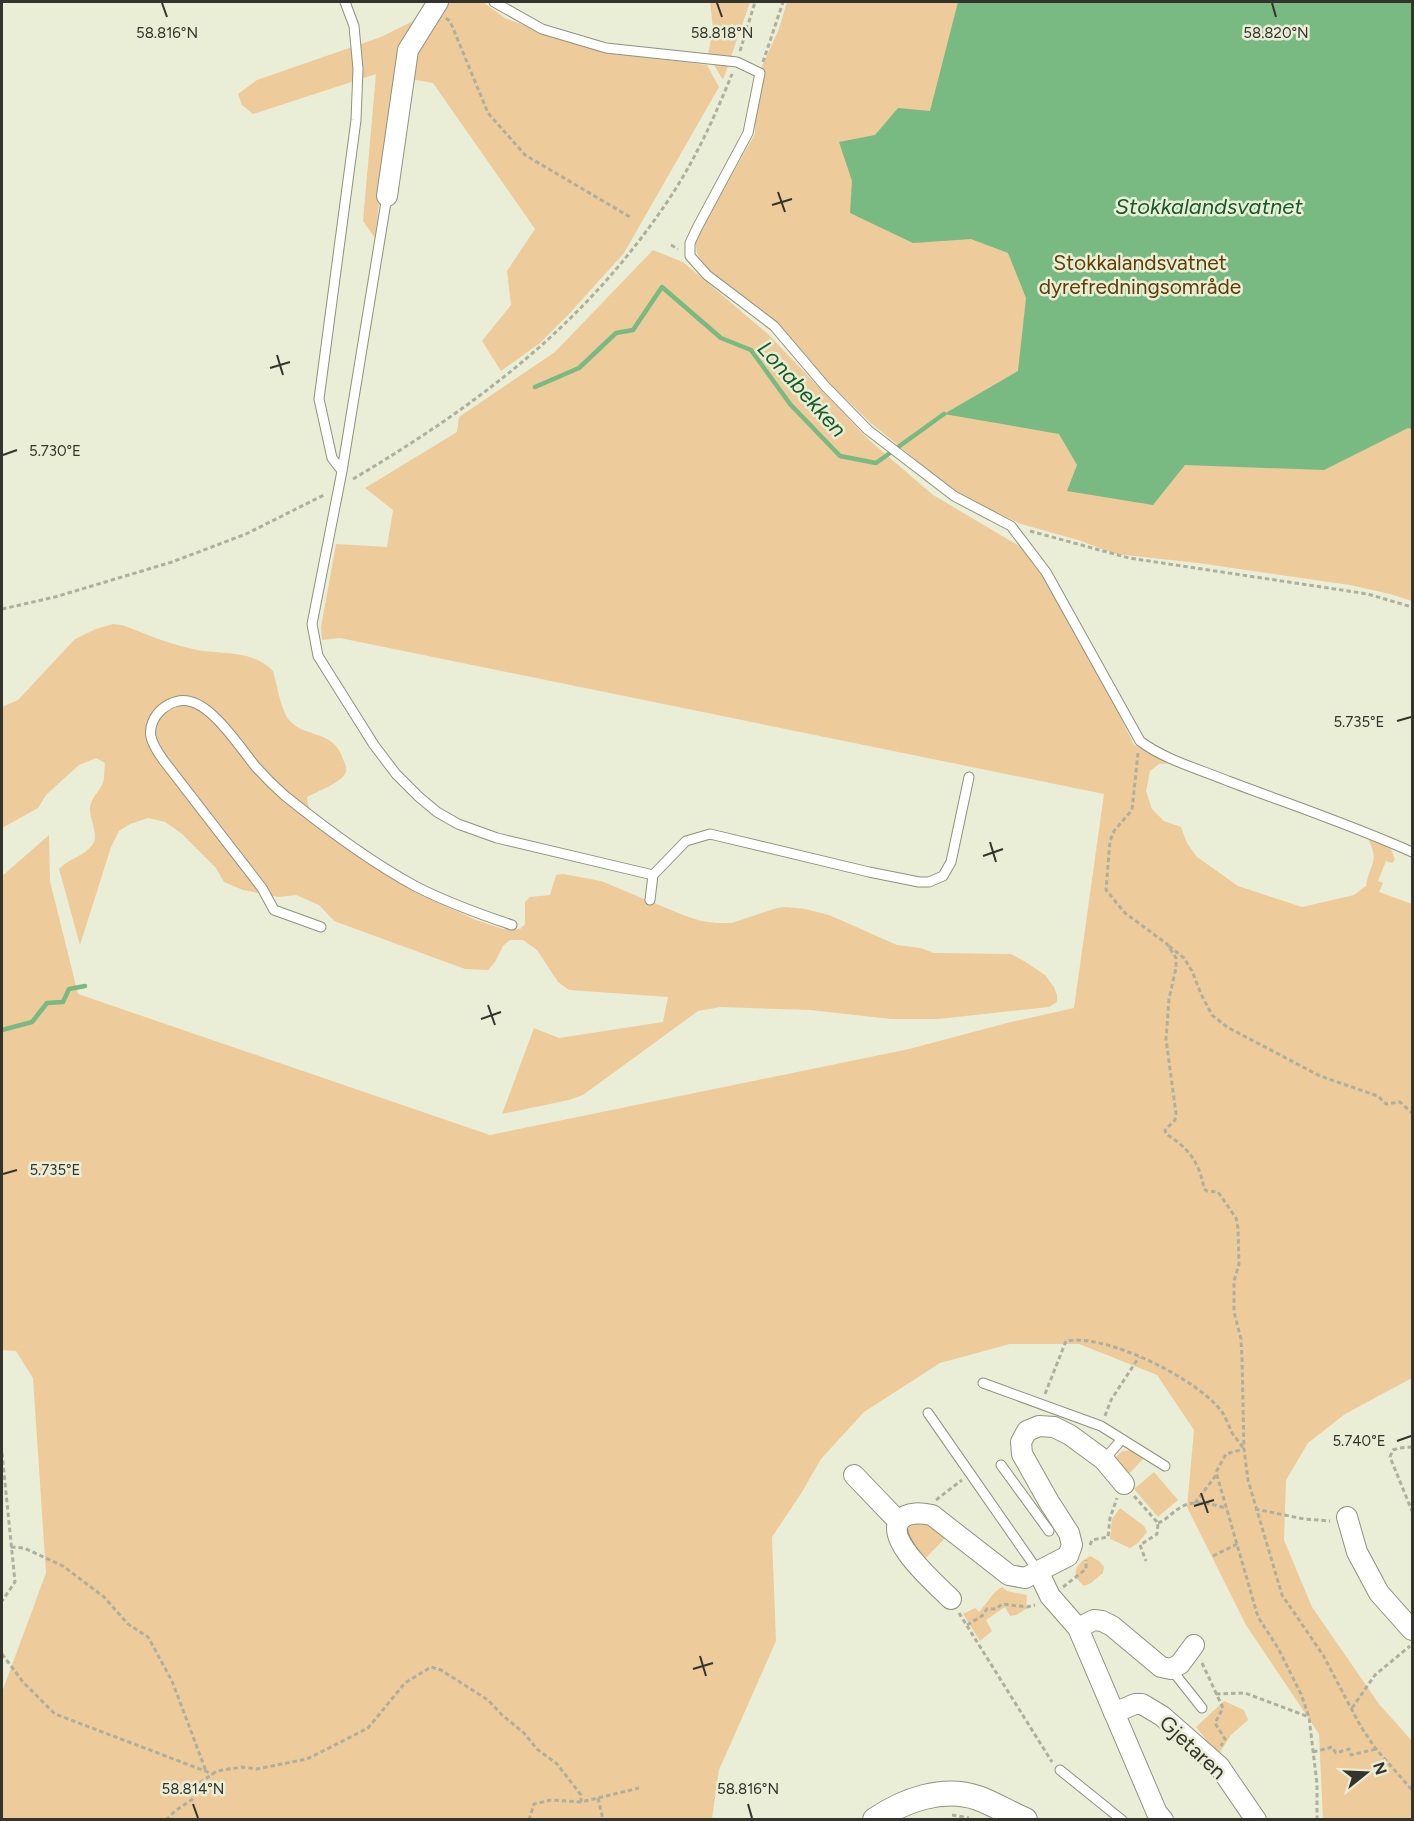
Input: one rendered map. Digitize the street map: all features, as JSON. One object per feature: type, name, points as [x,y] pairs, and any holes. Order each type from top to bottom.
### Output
[{"type":"street","points":[[387,196],[408,50],[436,5]]},
{"type":"street","points":[[951,1599],[910,1557],[900,1540],[897,1529],[899,1521],[904,1516],[918,1513],[932,1515],[1009,1575],[1025,1578],[1068,1556],[1072,1545],[1069,1533],[1042,1505],[1022,1454],[1021,1442],[1027,1431],[1039,1426],[1054,1427],[1070,1435],[1104,1460],[1124,1484]]},
{"type":"street","points":[[854,1475],[899,1521]]},
{"type":"street","points":[[1348,1520],[1357,1552],[1379,1593],[1413,1630]]},
{"type":"street","name":"Gjetaren","points":[[1038,1571],[1050,1596],[1078,1629],[1156,1816]]},
{"type":"street","points":[[1078,1629],[1094,1620],[1102,1621],[1112,1626],[1161,1667],[1171,1669],[1180,1664],[1194,1645]]},
{"type":"street","name":"Gjetaren","points":[[1114,1713],[1135,1704],[1142,1704],[1162,1716],[1219,1766],[1256,1820]]},
{"type":"street","points":[[875,1820],[908,1802],[945,1794],[976,1798],[1025,1820]]},
{"type":"lane","points":[[342,471],[332,459],[319,399],[356,120],[358,69],[354,26],[345,2]]},
{"type":"lane","points":[[494,2],[542,29],[606,48],[737,62],[760,73],[748,133],[696,228],[690,243],[690,256],[707,275],[774,326],[825,386],[868,430],[954,496],[1011,526],[1046,572],[1140,741],[1151,749],[1204,771],[1369,833],[1413,852]]},
{"type":"lane","points":[[387,196],[342,471],[312,624],[318,656],[374,745],[396,774],[437,812],[475,831],[497,838],[653,875]]},
{"type":"lane","points":[[321,927],[274,910],[262,888],[164,761],[151,740],[152,722],[162,709],[177,701],[194,702],[222,726],[256,767],[284,794],[361,851],[393,873],[430,893],[512,925]]},
{"type":"lane","points":[[650,900],[653,875],[686,841],[710,834],[869,872],[929,882],[943,876],[951,862],[969,777]]},
{"type":"lane","points":[[983,1383],[1101,1426],[1165,1466]]},
{"type":"lane","points":[[928,1413],[1038,1571]]},
{"type":"lane","points":[[1104,1460],[1122,1438]]},
{"type":"lane","points":[[1001,1466],[1042,1505],[1049,1531]]},
{"type":"lane","points":[[1171,1669],[1202,1708]]},
{"type":"lane","points":[[1060,1770],[1122,1820]]},
{"type":"path","points":[[2,609],[55,597],[172,562],[246,534],[338,488],[443,423],[501,381],[584,306],[671,196],[702,140],[737,62],[755,2]]},
{"type":"path","points":[[760,73],[783,2]]},
{"type":"path","points":[[436,5],[450,21],[488,113],[525,155],[630,217]]},
{"type":"path","points":[[1011,526],[1129,558],[1357,592],[1413,607]]},
{"type":"path","points":[[1140,741],[1132,810],[1114,831],[1110,841],[1106,890],[1125,914],[1185,958],[1212,1015],[1227,1028],[1320,1076],[1378,1096],[1386,1104],[1400,1102],[1413,1113]]},
{"type":"path","points":[[1167,944],[1176,958],[1166,1039],[1176,1114],[1175,1120],[1165,1130],[1166,1134],[1176,1140],[1195,1160],[1202,1174],[1204,1189],[1218,1192],[1236,1218],[1239,1264],[1234,1281],[1234,1312],[1242,1358],[1244,1449],[1255,1509],[1282,1595],[1323,1655],[1361,1727],[1376,1749],[1413,1790]]},
{"type":"path","points":[[1050,1378],[1066,1341],[1075,1339],[1106,1344],[1140,1357],[1193,1385],[1221,1411],[1244,1449]]},
{"type":"path","points":[[1111,1400],[1140,1357]]},
{"type":"path","points":[[1413,1447],[1393,1450],[1390,1457],[1413,1511]]},
{"type":"path","points":[[1244,1449],[1226,1454],[1216,1472],[1258,1617],[1278,1648],[1301,1694],[1309,1717],[1317,1784],[1317,1820]]},
{"type":"path","points":[[2,1453],[15,1582],[2,1601]]},
{"type":"path","points":[[926,1514],[933,1502],[971,1474]]},
{"type":"path","points":[[1195,1503],[1217,1474]]},
{"type":"path","points":[[1092,1540],[1108,1537],[1110,1518],[1124,1484],[1158,1522],[1157,1534],[1140,1545],[1146,1561]]},
{"type":"path","points":[[1158,1522],[1165,1520],[1184,1505],[1195,1503],[1227,1509]]},
{"type":"path","points":[[1255,1509],[1304,1518],[1348,1520]]},
{"type":"path","points":[[1213,1556],[1237,1544]]},
{"type":"path","points":[[11,1546],[24,1548],[63,1566],[104,1597],[129,1624],[148,1637],[172,1681],[206,1771]]},
{"type":"path","points":[[1050,1596],[1086,1569]]},
{"type":"path","points":[[951,1599],[1049,1760],[1060,1770]]},
{"type":"path","points":[[967,1625],[982,1616],[987,1609],[996,1609],[1002,1604],[1027,1607]]},
{"type":"path","points":[[1352,1708],[1375,1675],[1413,1644]]},
{"type":"path","points":[[2,1654],[23,1682],[55,1714],[213,1774]]},
{"type":"path","points":[[166,1820],[194,1798],[198,1784],[217,1772],[242,1767],[257,1769],[307,1759],[368,1728],[405,1683],[431,1667],[441,1670],[488,1700],[537,1749],[556,1764],[581,1795],[581,1802]]},
{"type":"path","points":[[1216,1694],[1245,1693],[1309,1717]]},
{"type":"path","points":[[1313,1752],[1332,1747],[1336,1753],[1349,1749],[1350,1755],[1376,1749]]},
{"type":"path","points":[[530,1820],[534,1804],[552,1800],[581,1802],[639,1788]]},
{"type":"path","points":[[598,1798],[603,1820]]},
{"type":"path","points":[[946,1814],[974,1818]]},
{"type":"green space","points":[[448,2],[483,2],[505,18],[599,51],[707,65],[719,87],[624,253],[540,343],[501,371],[482,341],[511,305],[507,271],[535,229],[433,83],[394,76],[375,238],[363,221],[376,74],[253,114],[242,105],[238,94],[257,80],[381,37],[417,19],[430,32]]},
{"type":"green space","points":[[710,2],[750,2],[723,80],[708,55],[713,28]]},
{"type":"green space","name":"Stokkalandsvatnet","points":[[787,2],[1412,2],[1412,601],[1350,585],[1198,563],[1116,554],[1078,540],[1021,524],[985,507],[953,490],[872,424],[831,385],[769,316],[703,265],[697,253],[695,239],[755,134],[755,82],[779,29]]},
{"type":"green space","points":[[653,250],[683,262],[769,335],[868,439],[933,495],[1021,547],[1031,556],[1105,685],[1134,745],[1173,763],[1159,764],[1150,771],[1146,791],[1152,809],[1164,821],[1181,827],[1187,843],[1197,857],[1238,886],[1302,907],[1354,895],[1366,886],[1374,857],[1367,836],[1385,844],[1393,854],[1395,860],[1392,863],[1386,861],[1378,881],[1383,883],[1379,892],[1412,904],[1412,1378],[1345,1414],[1308,1443],[1286,1480],[1284,1540],[1312,1607],[1379,1704],[1412,1741],[1412,1819],[1323,1819],[1319,1734],[1246,1625],[1187,1507],[1194,1430],[1157,1375],[1079,1344],[1010,1344],[940,1363],[864,1412],[821,1459],[772,1537],[776,1641],[719,1770],[712,1819],[2,1819],[2,1692],[46,1573],[33,1378],[16,1351],[2,1350],[2,876],[49,835],[50,881],[78,994],[490,1135],[909,1049],[1074,1008],[1104,794],[340,638],[322,640],[321,627],[336,544],[387,547],[393,510],[365,488],[457,432],[459,417],[555,352]]},
{"type":"green space","points":[[113,624],[122,625],[180,646],[245,656],[265,664],[273,671],[281,704],[289,720],[295,726],[333,743],[339,749],[345,764],[344,776],[307,797],[314,819],[378,868],[418,894],[476,920],[503,929],[520,929],[525,924],[525,902],[530,897],[550,895],[556,875],[563,874],[601,881],[701,921],[732,923],[777,908],[805,909],[829,915],[897,945],[920,948],[934,953],[1011,954],[1045,975],[1054,987],[1057,1002],[1049,1007],[938,1019],[891,1019],[810,1010],[721,1007],[698,1011],[583,1095],[502,1114],[534,1028],[559,1038],[663,1022],[668,997],[569,990],[558,982],[537,950],[523,940],[510,940],[503,946],[488,970],[465,969],[334,921],[319,905],[296,895],[279,897],[243,890],[224,882],[216,868],[181,833],[165,822],[148,818],[130,824],[119,831],[111,847],[80,945],[59,869],[86,852],[95,840],[90,807],[92,799],[103,782],[105,763],[96,758],[79,765],[46,795],[38,808],[2,828],[2,707],[18,700],[75,639]]},
{"type":"green space","points":[[1133,1450],[1144,1458],[1125,1478],[1115,1467],[1115,1458],[1122,1451]]},
{"type":"green space","points":[[1154,1472],[1178,1500],[1158,1517],[1134,1489]]},
{"type":"green space","points":[[1120,1508],[1144,1526],[1147,1532],[1138,1543],[1130,1548],[1110,1539],[1112,1519]]},
{"type":"green space","points":[[918,1519],[949,1534],[921,1563],[905,1538],[907,1526]]},
{"type":"green space","points":[[1090,1556],[1104,1567],[1103,1573],[1084,1586],[1079,1582],[1076,1570],[1081,1562]]},
{"type":"green space","points":[[1002,1587],[1007,1591],[1027,1595],[1026,1609],[1010,1616],[1005,1607],[986,1620],[992,1631],[980,1641],[963,1614],[975,1608],[979,1612]]},
{"type":"green space","points":[[1224,1701],[1244,1710],[1248,1720],[1231,1735],[1218,1755],[1196,1727]]},
{"type":"water","name":"Stokkalandsvatnet","points":[[958,2],[1412,2],[1412,429],[1408,428],[1324,470],[1185,465],[1153,505],[1067,491],[1077,465],[1059,434],[944,414],[1018,371],[1026,298],[1008,253],[971,239],[913,243],[850,213],[852,181],[839,142],[875,135],[898,108],[930,111]]},
{"type":"waterway","name":"Lonabekken","points":[[535,387],[579,368],[616,333],[633,330],[662,287],[721,338],[751,350],[790,404],[840,456],[876,463],[944,414]]},
{"type":"waterway","name":"Lonabekken","points":[[2,1030],[32,1022],[47,1003],[63,1002],[69,989],[85,986]]},
{"type":"park label","name":"Stokkalandsvatnet dyrefredningsområde","points":[[1140,274]]}]
